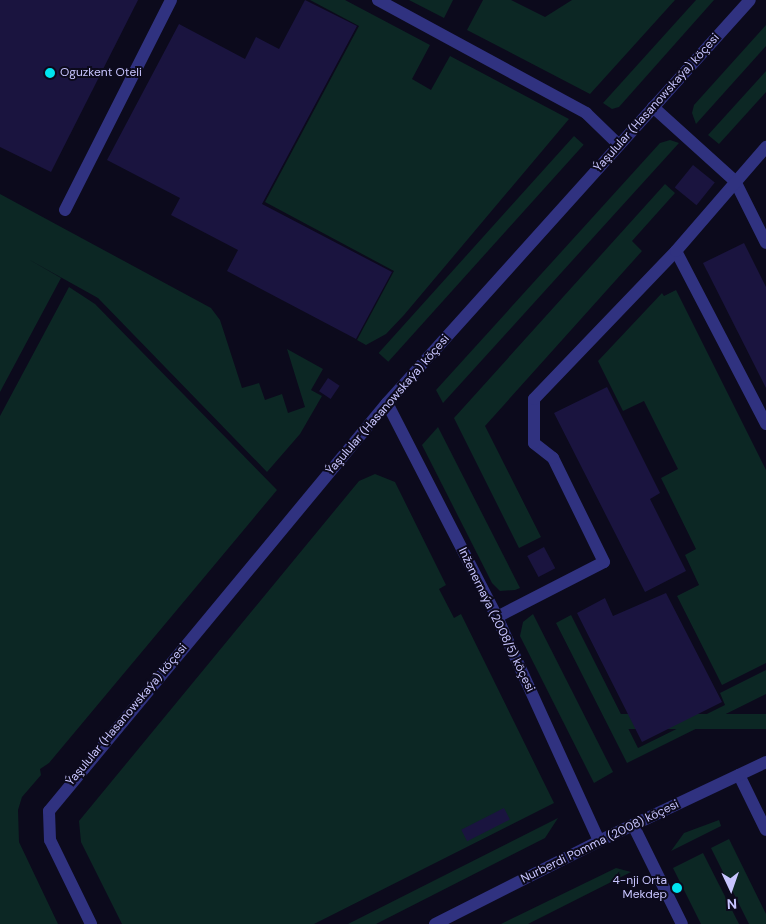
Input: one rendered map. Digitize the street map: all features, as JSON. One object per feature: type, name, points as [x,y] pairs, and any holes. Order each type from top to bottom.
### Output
[{"type":"street","points":[[65,210],[171,0]]},
{"type":"street","points":[[378,0],[586,113],[619,144]]},
{"type":"street","name":"Ýaşulular (Hasanowskaýa) köçesi","points":[[91,924],[56,858],[47,826],[49,811],[387,403],[750,0]]},
{"type":"street","points":[[653,107],[735,182],[766,243]]},
{"type":"street","points":[[496,617],[604,562],[553,458],[534,443],[534,399],[676,251],[766,147]]},
{"type":"street","points":[[676,251],[766,424]]},
{"type":"street","name":"Inženernaýa (2008/5) köçesi","points":[[387,403],[496,617],[599,841]]},
{"type":"street","name":"Nurberdi Pomma (2008) köçesi","points":[[440,923],[599,841],[766,762]]},
{"type":"street","points":[[739,776],[766,830]]},
{"type":"street","points":[[633,825],[682,924]]},
{"type":"green space","points":[[310,0],[345,0],[430,45],[412,79],[431,90],[450,56],[569,119],[404,315],[386,334],[366,345],[357,340],[394,271],[265,202],[359,26]]},
{"type":"green space","points":[[409,0],[453,0],[444,18]]},
{"type":"green space","points":[[483,0],[511,0],[545,17],[572,0],[675,0],[590,94],[467,30]]},
{"type":"green space","points":[[696,0],[714,0],[619,107],[612,109],[603,103]]},
{"type":"green space","points":[[766,25],[766,46],[696,124],[692,113],[694,105]]},
{"type":"green space","points":[[766,71],[766,92],[719,144],[708,135]]},
{"type":"green space","points":[[574,136],[584,145],[388,362],[379,353]]},
{"type":"green space","points":[[670,140],[679,143],[443,403],[436,390],[660,143]]},
{"type":"green space","points":[[665,184],[675,193],[632,241],[642,251],[485,426],[541,537],[519,548],[454,418]]},
{"type":"green space","points":[[0,194],[211,308],[220,320],[242,388],[259,383],[265,400],[282,394],[288,413],[305,407],[287,349],[323,369],[311,390],[322,396],[300,434],[267,472],[98,298],[28,259],[61,278],[0,392]]},
{"type":"green space","points":[[69,287],[95,304],[277,490],[49,763],[40,769],[41,775],[22,797],[18,810],[19,842],[58,924],[0,924],[0,416]]},
{"type":"green space","points":[[676,290],[766,470],[766,663],[722,685],[677,596],[699,585],[685,555],[696,549],[661,478],[678,469],[644,401],[623,411],[598,361],[662,293],[664,296]]},
{"type":"green space","points":[[438,427],[520,588],[500,591],[492,583],[422,445]]},
{"type":"green space","points":[[375,474],[395,482],[446,585],[439,589],[454,618],[461,614],[554,803],[314,924],[122,924],[81,842],[79,821],[359,481]]},
{"type":"green space","points":[[533,614],[613,772],[594,783],[520,636],[523,622]]},
{"type":"green space","points":[[571,615],[638,748],[725,705],[720,693],[766,670],[766,694],[627,763],[556,623]]},
{"type":"green space","points":[[619,714],[766,714],[766,729],[619,729]]},
{"type":"green space","points":[[558,818],[545,838],[376,924],[348,924]]},
{"type":"green space","points":[[719,820],[721,826],[671,851],[684,833]]},
{"type":"green space","points":[[729,839],[766,914],[766,924],[749,924],[711,848]]},
{"type":"green space","points":[[703,853],[739,924],[701,924],[673,868]]},
{"type":"green space","points":[[616,868],[631,872],[528,924],[501,924]]},
{"type":"building","name":"Oguzkent Oteli","points":[[0,0],[138,0],[51,172],[0,147]]},
{"type":"building","points":[[305,0],[357,26],[262,204],[392,272],[356,339],[227,271],[238,250],[171,215],[180,198],[107,160],[179,24],[245,59],[256,37],[279,49]]},
{"type":"building","points":[[693,165],[715,183],[697,205],[675,188]]},
{"type":"building","points":[[744,243],[766,287],[766,388],[703,263]]},
{"type":"building","points":[[328,378],[340,386],[331,399],[319,391]]},
{"type":"building","points":[[607,387],[660,493],[650,499],[686,571],[645,592],[554,413]]},
{"type":"building","points":[[544,547],[555,568],[538,577],[527,556]]},
{"type":"building","points":[[666,593],[722,702],[642,742],[577,613],[605,598],[613,616]]},
{"type":"building","points":[[504,808],[510,820],[467,841],[461,830]]},
{"type":"place","name":"Oguzkent Oteli","points":[[50,73]]},
{"type":"place","name":"4-nji Orta Mekdep","points":[[677,888]]}]
